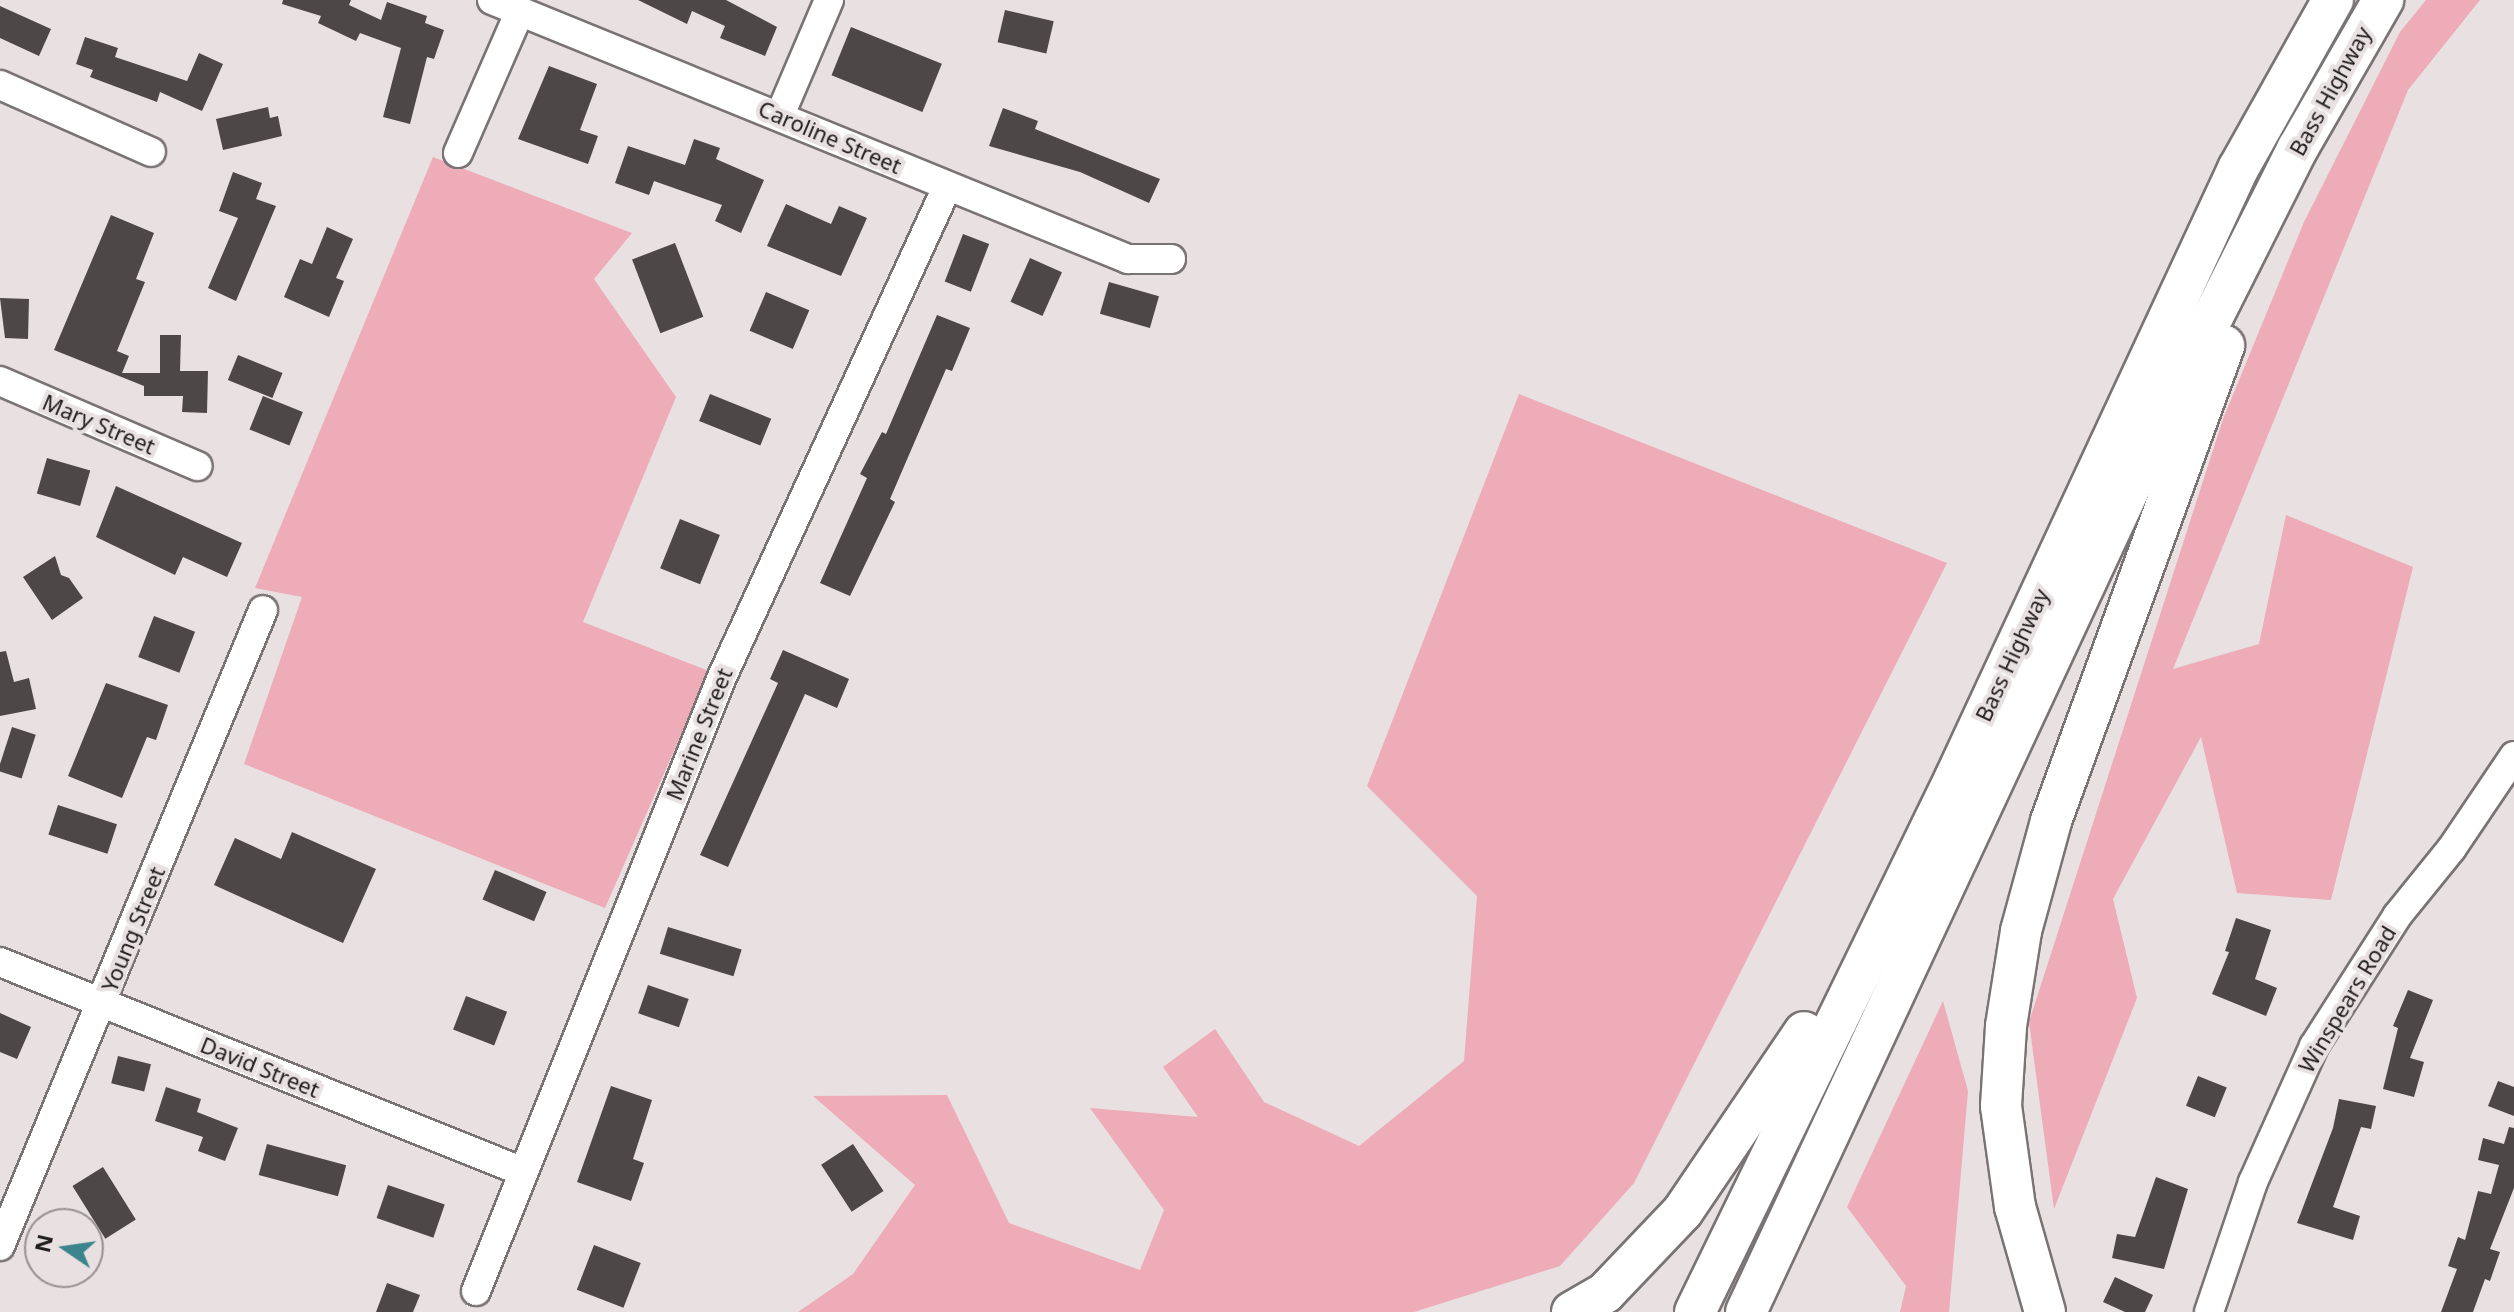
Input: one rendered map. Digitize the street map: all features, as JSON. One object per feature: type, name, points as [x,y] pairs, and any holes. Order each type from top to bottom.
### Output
[{"type":"highway","name":"Bass Highway","points":[[1695,1312],[1955,778],[2238,169],[2333,0]]},
{"type":"highway","name":"Bass Highway","points":[[1746,1312],[2154,436],[2298,148],[2383,0]]},
{"type":"highway","points":[[2045,1312],[2015,1207],[2001,1106],[2006,1026],[2021,931],[2051,821],[2156,522],[2298,148]]},
{"type":"highway","points":[[1572,1312],[1605,1293],[1646,1255],[1785,1062],[2151,354]]},
{"type":"street","name":"Caroline Street","points":[[492,0],[1128,259],[1171,259]]},
{"type":"street","points":[[780,115],[829,0]]},
{"type":"street","points":[[458,153],[520,11]]},
{"type":"street","points":[[0,85],[151,152]]},
{"type":"street","name":"Marine Street","points":[[476,1291],[521,1171],[722,677],[947,187]]},
{"type":"street","name":"Mary Street","points":[[0,381],[197,466]]},
{"type":"street","name":"Young Street","points":[[0,1246],[263,610]]},
{"type":"street","name":"Winspears Road","points":[[2209,1312],[2253,1182],[2314,1046],[2397,916],[2452,848],[2514,756]]},
{"type":"street","name":"David Street","points":[[0,962],[521,1171]]},
{"type":"shaded area","points":[[2426,0],[2480,0],[2408,90],[2173,669],[2259,644],[2286,515],[2413,567],[2331,900],[2237,893],[2201,737],[2113,899],[2137,998],[2054,1209],[2029,1022],[2223,419],[2304,222],[2400,32]]},
{"type":"shaded area","points":[[433,157],[632,233],[594,279],[676,397],[583,622],[709,671],[605,908],[244,764],[302,597],[255,588]]},
{"type":"shaded area","points":[[1519,394],[1947,563],[1634,1183],[1560,1266],[1414,1312],[798,1312],[853,1274],[915,1185],[813,1096],[947,1095],[1009,1223],[1140,1270],[1164,1210],[1090,1108],[1198,1117],[1163,1067],[1215,1029],[1264,1102],[1359,1146],[1464,1061],[1477,896],[1367,786]]},
{"type":"shaded area","points":[[1943,1001],[1968,1091],[1949,1312],[1900,1312],[1906,1286],[1847,1207]]},
{"type":"building","points":[[283,0],[351,0],[349,5],[381,20],[387,2],[427,16],[425,23],[444,30],[434,59],[427,57],[410,124],[383,117],[401,48],[360,33],[356,41],[318,23],[321,16],[282,4]]},
{"type":"building","points":[[638,0],[726,0],[777,27],[765,56],[720,38],[725,26],[692,11],[687,24]]},
{"type":"building","points":[[0,6],[51,29],[39,56],[0,38]]},
{"type":"building","points":[[1005,10],[1054,21],[1046,53],[998,42]]},
{"type":"building","points":[[851,27],[942,64],[922,112],[832,75]]},
{"type":"building","points":[[85,37],[118,48],[115,57],[187,81],[199,53],[223,64],[202,111],[160,92],[157,102],[90,77],[93,70],[76,64]]},
{"type":"building","points":[[549,66],[597,84],[580,130],[598,136],[588,164],[518,139]]},
{"type":"building","points":[[268,107],[270,118],[278,116],[282,136],[223,150],[216,119]]},
{"type":"building","points":[[1003,108],[1038,121],[1035,129],[1160,179],[1149,203],[1080,172],[989,146]]},
{"type":"building","points":[[694,139],[720,148],[716,159],[764,180],[741,233],[715,221],[722,205],[654,181],[649,195],[615,183],[628,146],[685,165]]},
{"type":"building","points":[[233,172],[262,183],[256,199],[276,206],[236,301],[208,288],[238,218],[219,211]]},
{"type":"building","points":[[786,204],[831,224],[839,206],[867,218],[841,276],[767,246]]},
{"type":"building","points":[[111,215],[154,233],[136,279],[145,282],[117,351],[129,356],[122,373],[160,373],[160,335],[181,335],[180,371],[208,371],[207,413],[182,412],[183,396],[144,396],[144,386],[54,350]]},
{"type":"building","points":[[327,227],[353,239],[336,278],[344,281],[329,317],[284,297],[300,259],[312,264]]},
{"type":"building","points":[[963,234],[989,244],[971,292],[945,282]]},
{"type":"building","points":[[675,243],[703,317],[660,333],[632,259]]},
{"type":"building","points":[[1030,258],[1062,272],[1042,316],[1010,302]]},
{"type":"building","points":[[1109,282],[1159,296],[1150,328],[1100,314]]},
{"type":"building","points":[[766,292],[809,310],[793,349],[750,331]]},
{"type":"building","points":[[0,298],[29,299],[28,339],[5,338]]},
{"type":"building","points":[[937,315],[970,328],[952,371],[946,369],[890,499],[895,502],[850,596],[820,583],[867,478],[860,474],[882,432],[886,434]]},
{"type":"building","points":[[238,355],[283,373],[272,398],[228,380]]},
{"type":"building","points":[[710,394],[771,419],[760,446],[699,421]]},
{"type":"building","points":[[263,396],[303,412],[289,445],[250,429]]},
{"type":"building","points":[[47,458],[90,470],[80,506],[37,494]]},
{"type":"building","points":[[116,486],[242,543],[227,577],[183,557],[175,575],[96,537]]},
{"type":"building","points":[[680,519],[720,535],[700,584],[660,568]]},
{"type":"building","points":[[55,556],[61,575],[69,578],[83,598],[52,620],[23,577]]},
{"type":"building","points":[[154,616],[195,632],[179,673],[138,657]]},
{"type":"building","points":[[783,650],[849,679],[837,708],[805,694],[728,867],[700,855],[778,683],[770,679]]},
{"type":"building","points":[[6,651],[14,682],[29,678],[36,709],[0,716],[0,652]]},
{"type":"building","points":[[106,683],[168,705],[156,740],[147,737],[122,798],[68,776]]},
{"type":"building","points":[[12,727],[36,735],[22,778],[0,771]]},
{"type":"building","points":[[58,805],[117,824],[107,854],[48,834]]},
{"type":"building","points":[[292,832],[376,869],[343,943],[214,885],[235,838],[281,859]]},
{"type":"building","points":[[495,870],[547,892],[534,921],[482,899]]},
{"type":"building","points":[[2236,918],[2271,930],[2255,979],[2277,988],[2266,1016],[2212,994],[2229,952],[2225,951]]},
{"type":"building","points":[[668,927],[742,950],[733,976],[660,954]]},
{"type":"building","points":[[648,985],[689,999],[679,1027],[638,1013]]},
{"type":"building","points":[[2408,990],[2433,1000],[2410,1058],[2424,1062],[2414,1097],[2383,1089],[2398,1028],[2393,1026]]},
{"type":"building","points":[[466,996],[507,1012],[494,1045],[453,1030]]},
{"type":"building","points":[[0,1013],[31,1027],[17,1059],[0,1052]]},
{"type":"building","points":[[118,1056],[151,1064],[144,1091],[111,1083]]},
{"type":"building","points":[[2198,1076],[2227,1088],[2215,1117],[2186,1106]]},
{"type":"building","points":[[2498,1081],[2514,1087],[2514,1116],[2488,1106]]},
{"type":"building","points":[[611,1086],[652,1100],[633,1159],[644,1163],[631,1201],[577,1182]]},
{"type":"building","points":[[166,1087],[201,1099],[197,1112],[238,1128],[225,1161],[198,1151],[203,1137],[155,1121]]},
{"type":"building","points":[[2339,1099],[2376,1106],[2371,1129],[2361,1127],[2333,1207],[2360,1216],[2353,1240],[2297,1223],[2333,1128]]},
{"type":"building","points":[[2509,1127],[2514,1128],[2514,1188],[2490,1249],[2500,1252],[2490,1281],[2485,1279],[2473,1312],[2441,1312],[2457,1269],[2448,1266],[2458,1237],[2465,1240],[2478,1191],[2491,1194],[2499,1165],[2478,1160],[2483,1138],[2504,1144]]},
{"type":"building","points":[[267,1144],[346,1165],[338,1196],[259,1175]]},
{"type":"building","points":[[853,1144],[883,1191],[852,1212],[821,1165]]},
{"type":"building","points":[[103,1167],[136,1220],[105,1239],[104,1208],[86,1208],[72,1186]]},
{"type":"building","points":[[2156,1177],[2188,1189],[2164,1269],[2112,1258],[2117,1234],[2135,1237]]},
{"type":"building","points":[[388,1185],[445,1205],[433,1238],[377,1218]]},
{"type":"building","points":[[594,1245],[641,1263],[623,1308],[577,1290]]},
{"type":"building","points":[[2115,1277],[2153,1295],[2145,1312],[2125,1312],[2103,1302]]},
{"type":"building","points":[[387,1283],[420,1295],[413,1312],[376,1312]]}]
